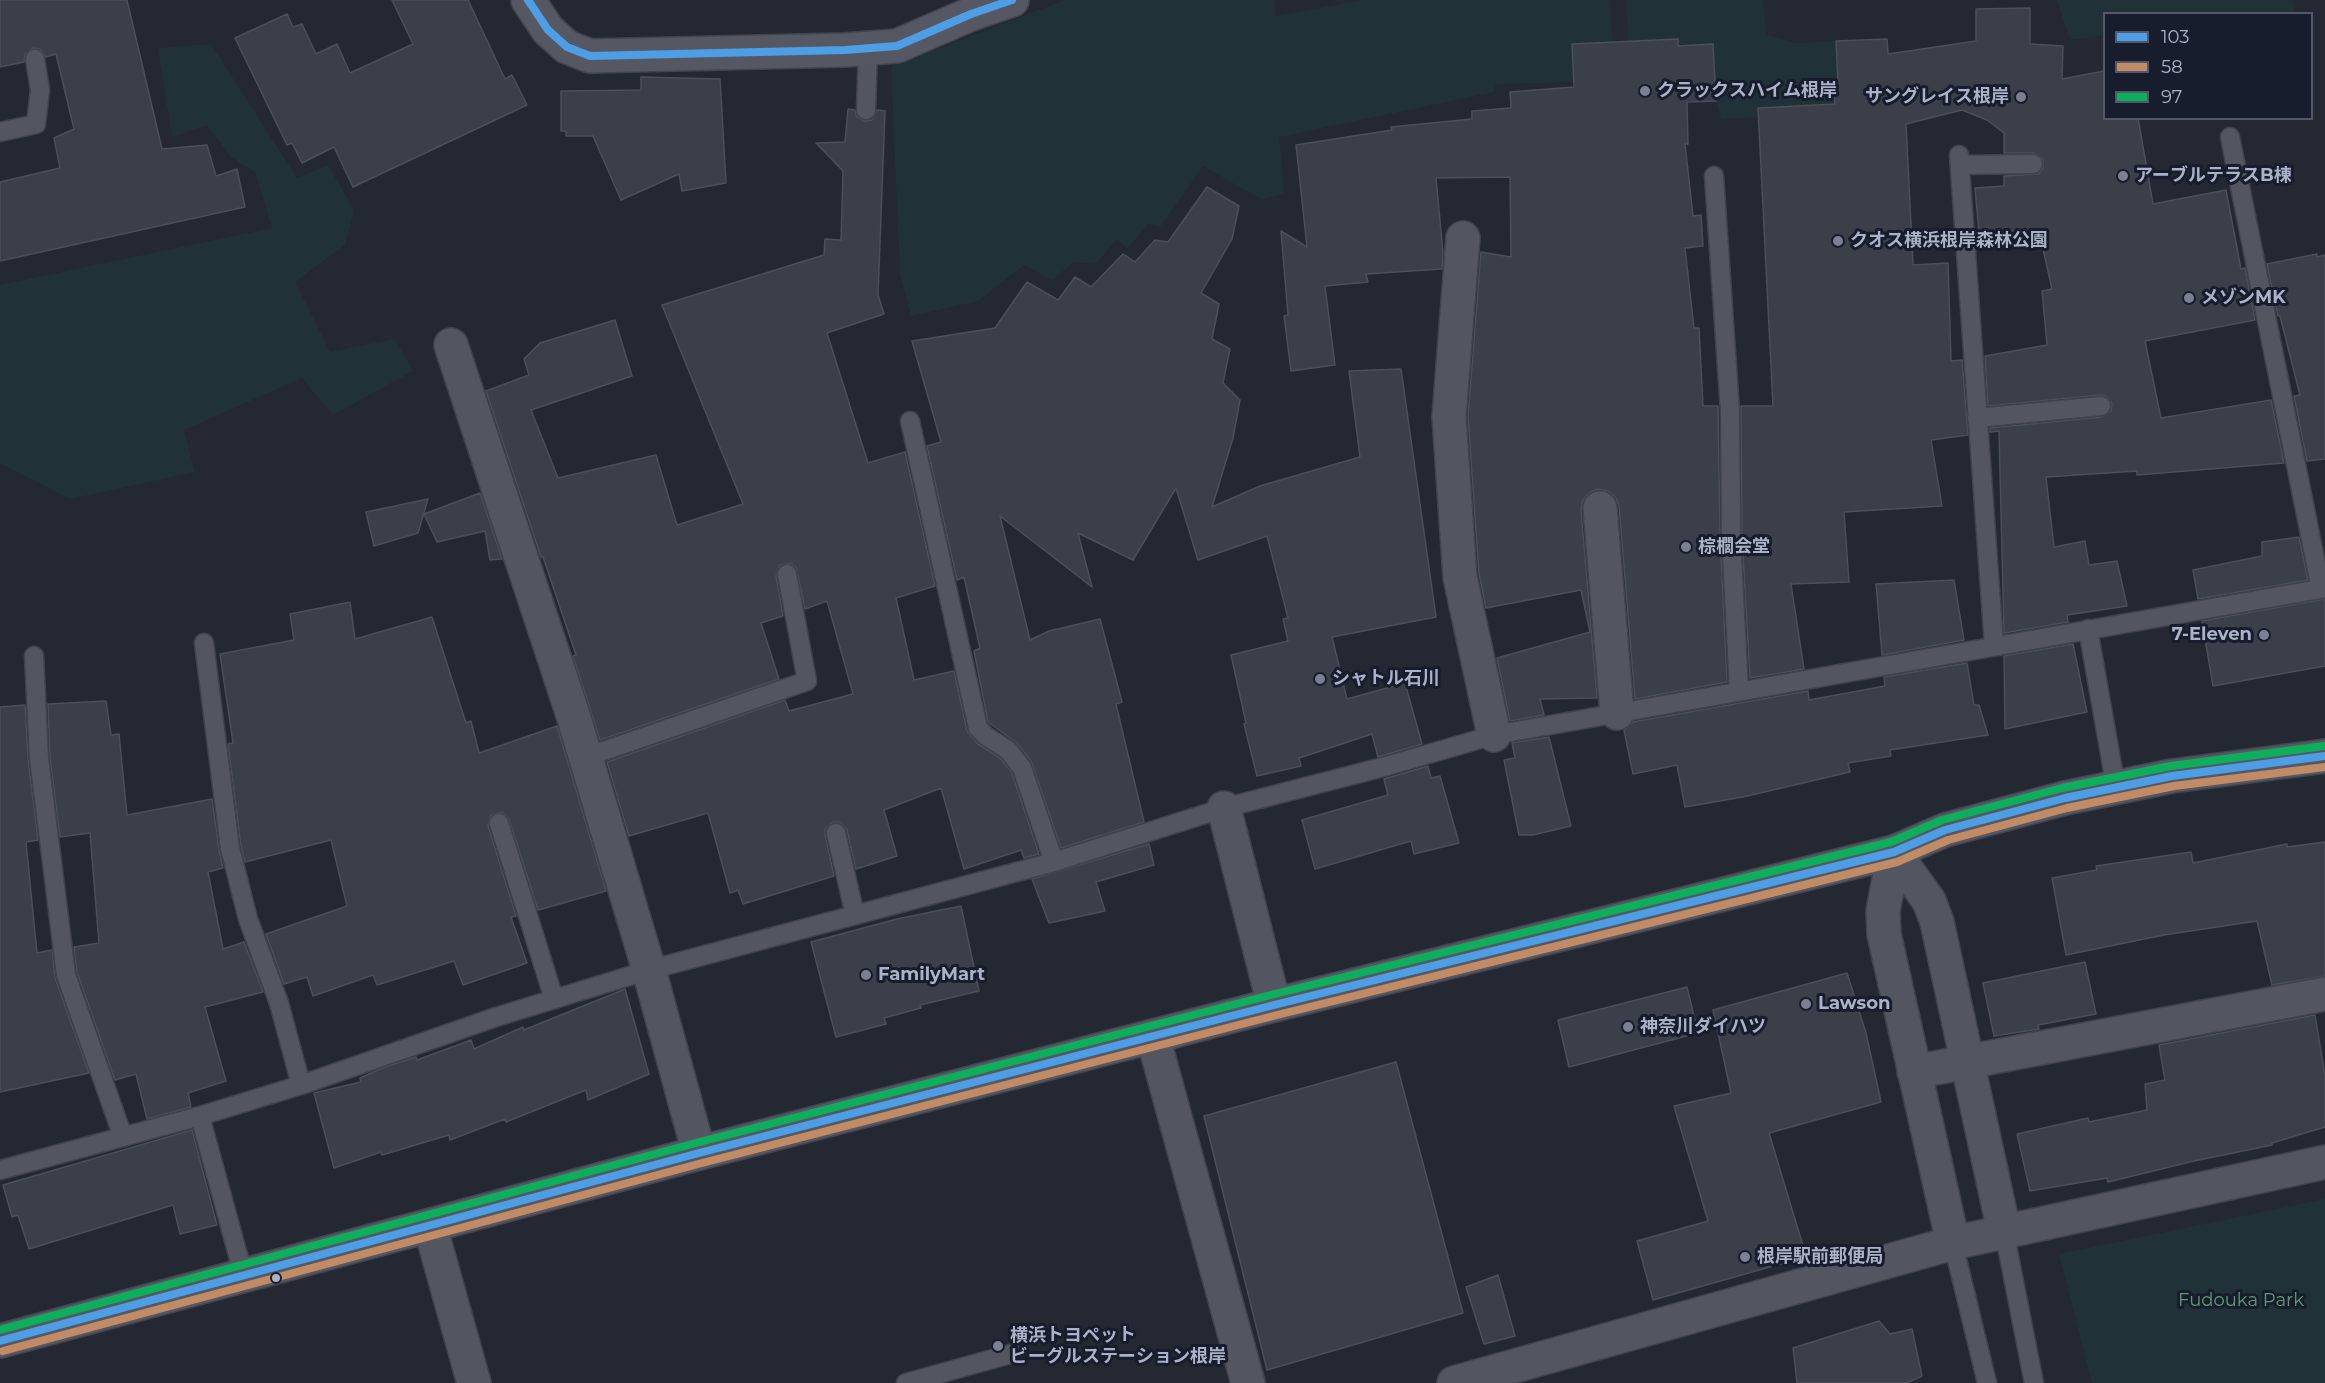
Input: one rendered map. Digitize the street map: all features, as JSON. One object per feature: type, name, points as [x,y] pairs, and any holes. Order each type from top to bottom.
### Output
[{"type":"main road","points":[[528,0],[548,30],[567,47],[590,56],[652,56],[897,46],[971,14],[1012,0]]},
{"type":"main road","points":[[0,1341],[699,1153],[1274,1005],[1894,852],[1945,830],[2065,798],[2172,776],[2325,756]]},
{"type":"street","points":[[1463,238],[1449,417],[1460,577],[1494,735]]},
{"type":"street","points":[[451,345],[586,757],[699,1153]]},
{"type":"street","points":[[1600,508],[1617,713]]},
{"type":"street","points":[[1224,808],[1274,1005]]},
{"type":"street","points":[[1894,852],[1932,907],[2004,1231]]},
{"type":"street","points":[[1894,852],[1883,911],[1884,934],[1953,1243]]},
{"type":"street","points":[[1914,1072],[1967,1060],[2325,994]]},
{"type":"street","points":[[1153,1037],[1248,1383]]},
{"type":"street","points":[[1454,1383],[1953,1243],[2325,1162]]},
{"type":"street","points":[[430,1226],[474,1383]]},
{"type":"lane","points":[[866,110],[868,48]]},
{"type":"lane","points":[[0,132],[36,124],[40,90],[35,59]]},
{"type":"lane","points":[[0,1170],[200,1116],[301,1085],[496,1017],[648,970],[1054,862],[1224,808],[1494,735],[1994,645],[2323,589],[2230,137]]},
{"type":"lane","points":[[1994,645],[1960,160],[2033,164]]},
{"type":"lane","points":[[1714,176],[1730,411],[1731,536],[1739,691]]},
{"type":"lane","points":[[1977,418],[2101,406]]},
{"type":"lane","points":[[910,421],[978,728],[1008,750],[1022,768],[1054,862]]},
{"type":"lane","points":[[586,757],[807,681],[787,574]]},
{"type":"lane","points":[[2088,629],[2116,788]]},
{"type":"lane","points":[[204,643],[230,848],[248,919],[279,1004],[301,1085]]},
{"type":"lane","points":[[34,656],[39,758],[66,975],[123,1137]]},
{"type":"lane","points":[[499,823],[554,999]]},
{"type":"lane","points":[[836,833],[855,915]]},
{"type":"lane","points":[[200,1116],[244,1277]]},
{"type":"lane","points":[[2004,1231],[2034,1383]]},
{"type":"lane","points":[[1953,1243],[1986,1383]]},
{"type":"lane","points":[[906,1383],[1014,1353]]},
{"type":"green space","points":[[1065,0],[1274,0],[1276,16],[1364,0],[1610,0],[1612,42],[1572,44],[1574,82],[1496,84],[1494,92],[1279,137],[1284,194],[1261,199],[1203,166],[1160,227],[1149,223],[1128,248],[1117,240],[1095,264],[1074,262],[1052,280],[1024,265],[978,301],[911,316],[900,274],[891,67]]},
{"type":"green space","points":[[1626,0],[1762,0],[1767,35],[1797,43],[1836,41],[1838,83],[1833,83],[1835,104],[1766,107],[1762,117],[1721,119],[1716,101],[1678,46],[1677,39],[1628,41]]},
{"type":"green space","points":[[2057,0],[2293,0],[2296,12],[2103,12],[2103,35],[2070,40]]},
{"type":"green space","points":[[211,44],[297,178],[328,165],[354,210],[345,245],[295,282],[330,352],[395,339],[413,371],[333,415],[302,378],[184,430],[195,472],[70,499],[0,463],[0,285],[272,228],[255,172],[231,157],[207,125],[172,137],[158,48]]},
{"type":"green space","name":"Fudouka Park","points":[[2325,1199],[2325,1383],[2092,1383],[2059,1254]]},
{"type":"building","points":[[0,0],[127,0],[162,149],[207,145],[216,176],[237,169],[245,207],[0,261],[0,182],[60,168],[54,138],[74,129],[56,54],[46,57],[40,49],[33,48],[25,54],[24,62],[0,67]]},
{"type":"building","points":[[392,0],[468,0],[505,79],[512,75],[527,105],[353,187],[334,147],[302,163],[292,143],[287,145],[235,38],[287,14],[293,27],[302,24],[316,54],[337,44],[350,73],[413,44]]},
{"type":"building","points":[[2030,8],[2030,44],[2063,46],[2062,79],[2103,71],[2103,120],[2138,120],[2153,204],[2226,190],[2241,269],[2245,268],[2255,320],[2145,341],[2161,418],[2271,400],[2284,463],[2137,475],[2137,471],[2046,477],[2054,547],[2085,541],[2089,565],[2117,561],[2127,606],[2067,615],[2068,622],[2004,633],[1999,431],[1990,432],[1990,428],[2102,417],[2111,411],[2112,404],[2106,396],[2100,395],[1988,406],[1985,356],[2047,345],[2042,291],[2052,289],[2039,231],[1979,232],[1975,188],[2004,186],[2004,176],[2038,174],[2043,169],[2043,159],[2033,153],[2004,153],[2004,133],[1987,120],[1962,110],[1906,124],[1913,265],[1948,263],[1951,361],[1962,360],[1968,435],[1931,440],[1942,506],[1844,512],[1849,582],[1791,584],[1804,669],[1750,678],[1742,536],[1741,406],[1773,406],[1758,108],[1835,104],[1833,83],[1838,83],[1836,41],[1887,39],[1888,54],[1976,41],[1976,9]]},
{"type":"building","points":[[1678,39],[1678,46],[1713,44],[1716,101],[1687,102],[1688,144],[1685,144],[1693,216],[1701,215],[1703,246],[1685,248],[1694,328],[1699,328],[1703,406],[1718,406],[1720,536],[1727,682],[1635,699],[1619,506],[1616,498],[1608,491],[1598,489],[1589,493],[1583,500],[1581,510],[1597,698],[1540,699],[1544,715],[1510,721],[1497,658],[1590,632],[1581,590],[1486,608],[1479,574],[1468,417],[1481,252],[1511,257],[1510,177],[1436,178],[1443,253],[1442,269],[1366,274],[1368,282],[1325,286],[1335,365],[1291,371],[1284,316],[1288,315],[1281,231],[1307,247],[1296,145],[1392,130],[1391,127],[1472,119],[1472,111],[1511,108],[1510,92],[1574,87],[1572,44]]},
{"type":"building","points":[[641,77],[720,79],[726,183],[682,191],[679,174],[621,200],[593,136],[566,136],[566,131],[561,131],[561,91],[641,90]]},
{"type":"building","points":[[848,109],[855,110],[856,116],[865,121],[872,120],[877,110],[885,111],[878,295],[884,314],[827,333],[868,463],[905,452],[935,586],[896,598],[914,680],[954,671],[967,731],[978,744],[1000,758],[1012,773],[1039,854],[1024,858],[1021,850],[964,869],[941,788],[884,810],[897,856],[856,869],[847,830],[840,822],[833,822],[825,829],[825,835],[834,876],[743,904],[738,890],[730,893],[708,813],[629,836],[607,762],[785,700],[789,711],[853,694],[827,601],[805,609],[796,567],[790,563],[780,565],[776,576],[783,616],[761,623],[779,679],[600,740],[573,656],[576,655],[486,391],[529,375],[524,359],[540,343],[615,320],[632,376],[531,410],[558,478],[656,455],[677,525],[743,504],[662,305],[824,255],[825,239],[841,240],[843,171],[816,143],[845,142]]},
{"type":"building","points":[[1207,187],[1239,206],[1232,239],[1201,293],[1219,304],[1212,339],[1230,349],[1223,383],[1240,400],[1233,438],[1212,507],[1260,486],[1360,457],[1349,371],[1401,369],[1436,617],[1332,637],[1347,699],[1405,683],[1422,744],[1378,757],[1372,734],[1299,758],[1301,766],[1257,776],[1231,655],[1288,641],[1283,619],[1288,618],[1267,536],[1198,560],[1176,488],[1133,560],[1078,533],[1092,587],[1000,516],[1030,640],[1049,631],[1100,619],[1122,702],[1116,704],[1144,822],[1061,848],[1031,761],[1017,743],[988,722],[974,651],[980,648],[964,577],[957,580],[927,446],[941,442],[912,341],[995,328],[1027,282],[1058,300],[1075,277],[1091,287],[1123,254],[1135,262],[1155,240],[1168,242]]},
{"type":"building","points":[[2317,254],[2317,257],[2325,255],[2325,459],[2307,461],[2294,396],[2300,395],[2280,316],[2278,316],[2267,264]]},
{"type":"building","points":[[480,493],[502,559],[490,560],[485,531],[437,542],[424,514]]},
{"type":"building","points":[[428,499],[418,533],[374,546],[366,512]]},
{"type":"building","points":[[2299,537],[2308,580],[2198,599],[2193,570],[2262,556],[2262,542]]},
{"type":"building","points":[[1954,580],[1964,640],[1882,655],[1876,584]]},
{"type":"building","name":"7-Eleven","points":[[2325,599],[2325,666],[2213,686],[2202,621]]},
{"type":"building","points":[[350,602],[355,639],[432,617],[466,723],[471,721],[479,753],[557,726],[606,891],[538,910],[509,819],[502,812],[491,815],[488,826],[516,916],[511,917],[527,963],[463,985],[454,961],[377,985],[373,975],[313,996],[307,977],[284,984],[266,934],[347,906],[331,840],[245,862],[228,744],[233,743],[220,654],[294,640],[290,614]]},
{"type":"building","points":[[2073,644],[2087,712],[2005,729],[2004,656]]},
{"type":"building","points":[[1967,663],[1974,705],[1979,705],[1988,735],[1890,750],[1891,756],[1848,763],[1850,772],[1743,797],[1685,807],[1677,765],[1633,774],[1624,730],[1633,722],[1808,691],[1809,700],[1885,686],[1884,677]]},
{"type":"building","points":[[106,701],[111,735],[119,734],[127,815],[212,799],[223,868],[208,872],[223,949],[244,942],[263,992],[205,1007],[226,1081],[188,1093],[191,1107],[147,1119],[136,1074],[115,1080],[77,972],[74,947],[99,943],[90,833],[60,837],[50,757],[48,704]]},
{"type":"building","points":[[25,705],[28,759],[38,840],[26,842],[37,953],[52,950],[55,978],[89,1073],[0,1092],[0,707]]},
{"type":"building","points":[[1549,737],[1571,826],[1533,835],[1519,835],[1504,760],[1515,758],[1512,743]]},
{"type":"building","points":[[1428,766],[1431,778],[1440,776],[1459,843],[1414,854],[1411,841],[1315,869],[1302,820],[1388,795],[1384,779]]},
{"type":"building","points":[[2325,842],[2325,976],[2272,985],[2257,921],[2164,935],[2066,955],[2052,878],[2097,870],[2096,866],[2191,852],[2193,863],[2287,844],[2287,847]]},
{"type":"building","points":[[1149,844],[1154,865],[1096,882],[1105,911],[1049,923],[1032,879]]},
{"type":"building","name":"FamilyMart","points":[[961,906],[979,991],[920,1005],[921,1008],[884,1018],[886,1024],[836,1037],[811,942],[897,919]]},
{"type":"building","points":[[2085,962],[2096,1014],[2038,1025],[2039,1029],[1994,1036],[1983,983]]},
{"type":"building","points":[[1847,973],[1866,1033],[1881,1102],[1769,1133],[1807,1259],[1777,1265],[1653,1300],[1637,1241],[1708,1221],[1674,1106],[1731,1093],[1713,1010]]},
{"type":"building","name":"神奈川ダイハツ","points":[[1687,987],[1698,1033],[1569,1067],[1558,1020]]},
{"type":"building","points":[[625,989],[649,1074],[588,1100],[586,1090],[506,1122],[505,1119],[450,1140],[449,1135],[382,1155],[381,1152],[334,1168],[314,1093],[361,1082],[360,1078],[385,1067],[416,1057],[417,1060],[471,1040],[474,1049],[523,1027],[524,1030]]},
{"type":"building","points":[[2315,1015],[2325,1076],[2325,1127],[2272,1143],[2272,1145],[2108,1182],[2107,1178],[2030,1191],[2017,1134],[2088,1118],[2089,1122],[2147,1110],[2145,1084],[2165,1080],[2159,1045]]},
{"type":"building","points":[[1396,1062],[1463,1313],[1267,1370],[1204,1116]]},
{"type":"building","points":[[192,1130],[217,1225],[180,1234],[173,1205],[29,1249],[18,1215],[12,1217],[3,1185]]},
{"type":"building","points":[[1498,1275],[1515,1336],[1484,1344],[1466,1287]]},
{"type":"building","points":[[1879,1321],[1890,1334],[1912,1329],[1922,1376],[1907,1383],[1797,1383],[1793,1348]]},
{"type":"transit line","name":"103","points":[[528,0],[548,30],[567,47],[590,56],[845,50],[897,46],[971,14],[1012,0]]},
{"type":"transit line","name":"97","points":[[0,1330],[696,1143],[1271,995],[1891,842],[1942,820],[2062,788],[2171,766],[2324,746]]},
{"type":"transit line","name":"103","points":[[0,1341],[699,1153],[1274,1005],[1894,852],[1945,830],[2065,798],[2172,776],[2325,756]]},
{"type":"transit line","name":"58","points":[[3,1351],[702,1163],[1277,1015],[1897,862],[1948,840],[2067,808],[2174,786],[2325,767]]},
{"type":"place","name":"クラックスハイム根岸","points":[[1645,91]]},
{"type":"place","name":"サングレイス根岸","points":[[2021,97]]},
{"type":"place","name":"アーブルテラスB棟","points":[[2123,176]]},
{"type":"place","name":"クオス横浜根岸森林公園","points":[[1838,241]]},
{"type":"place","name":"メゾンMK","points":[[2189,298]]},
{"type":"place","name":"棕櫚会堂","points":[[1686,547]]},
{"type":"place","name":"7-Eleven","points":[[2264,635]]},
{"type":"place","name":"シャトル石川","points":[[1320,679]]},
{"type":"place","name":"FamilyMart","points":[[866,975]]},
{"type":"place","name":"Lawson","points":[[1806,1004]]},
{"type":"place","name":"神奈川ダイハツ","points":[[1628,1027]]},
{"type":"place","name":"根岸駅前郵便局","points":[[1745,1257]]},
{"type":"place","name":"横浜トヨペット ビーグルステーション根岸","points":[[998,1346]]}]
